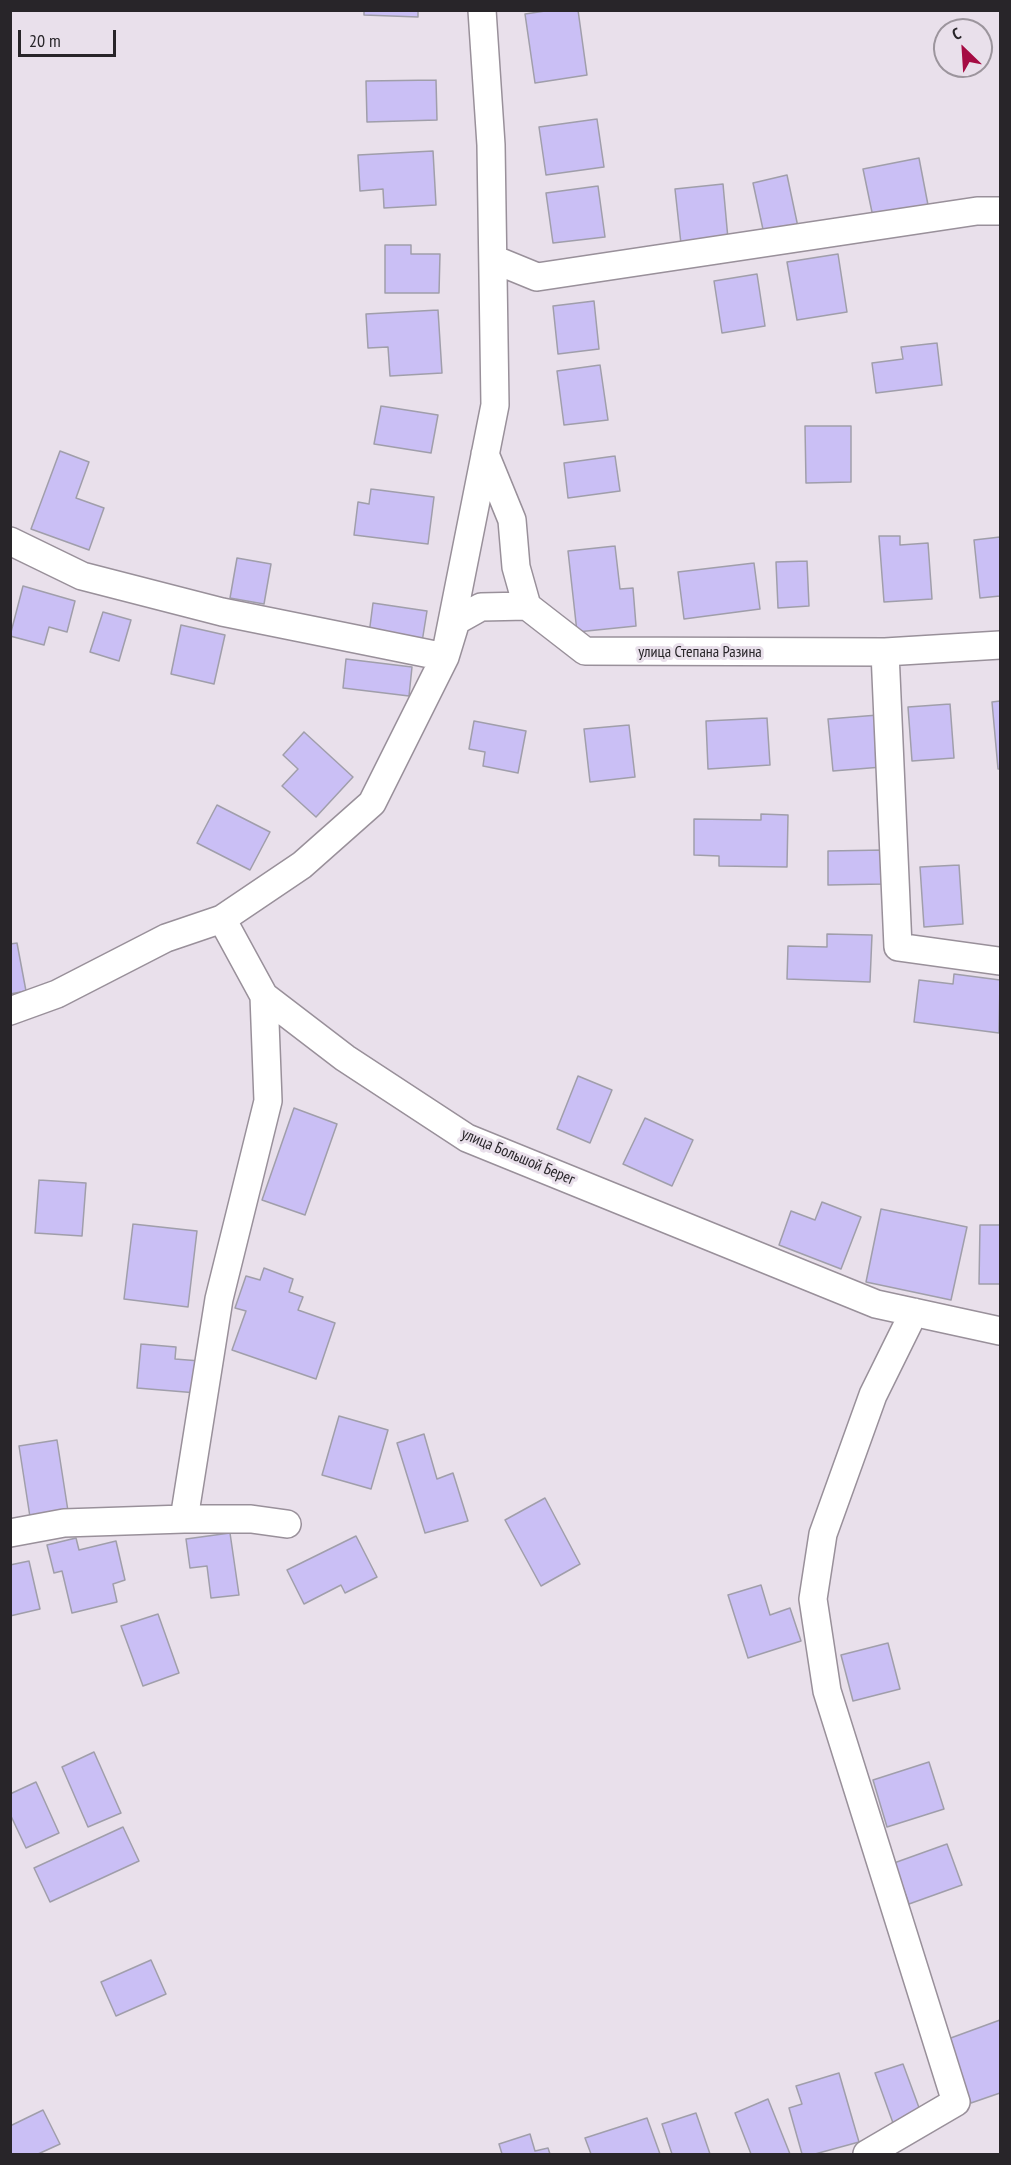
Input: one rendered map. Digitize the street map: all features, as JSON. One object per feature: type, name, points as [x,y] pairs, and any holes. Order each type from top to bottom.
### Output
[{"type":"street","points":[[445,657],[495,405],[491,145],[482,10]]},
{"type":"street","points":[[493,259],[537,277],[977,211],[1000,211]]},
{"type":"street","points":[[10,1011],[57,994],[166,938],[222,919],[302,865],[372,803],[445,657],[456,621],[481,607],[527,606],[516,567],[512,520],[485,454]]},
{"type":"street","points":[[10,541],[82,576],[222,612],[445,657]]},
{"type":"street","name":"улица Степана Разина","points":[[527,606],[585,651],[885,652],[1000,645]]},
{"type":"street","points":[[885,652],[898,947],[999,961]]},
{"type":"street","name":"улица Большой Берег","points":[[222,919],[264,996],[345,1058],[467,1138],[876,1304],[1000,1331]]},
{"type":"street","points":[[184,1519],[219,1299],[268,1101],[264,996]]},
{"type":"street","points":[[867,2154],[956,2102],[827,1691],[813,1599],[823,1534],[873,1395],[914,1312]]},
{"type":"street","points":[[10,1533],[64,1523],[184,1519],[251,1519],[287,1524]]},
{"type":"building","points":[[364,10],[418,10],[418,17],[364,15]]},
{"type":"building","points":[[552,10],[578,10],[587,75],[535,83],[525,14]]},
{"type":"building","points":[[436,80],[437,120],[367,122],[366,81]]},
{"type":"building","points":[[597,119],[604,167],[546,175],[539,127]]},
{"type":"building","points":[[433,151],[436,205],[384,208],[383,189],[360,191],[358,155]]},
{"type":"building","points":[[919,158],[928,205],[873,217],[863,169]]},
{"type":"building","points":[[787,175],[798,227],[764,234],[753,183]]},
{"type":"building","points":[[723,184],[728,239],[681,244],[675,189]]},
{"type":"building","points":[[598,186],[605,237],[553,243],[546,193]]},
{"type":"building","points":[[385,245],[411,245],[411,254],[440,254],[439,293],[385,293]]},
{"type":"building","points":[[838,254],[847,312],[797,320],[787,262]]},
{"type":"building","points":[[757,274],[765,326],[722,333],[714,281]]},
{"type":"building","points":[[594,301],[599,349],[558,354],[553,306]]},
{"type":"building","points":[[438,310],[442,373],[390,376],[388,347],[368,348],[366,314]]},
{"type":"building","points":[[937,343],[942,385],[876,393],[872,363],[903,359],[901,347]]},
{"type":"building","points":[[600,365],[608,420],[564,425],[557,371]]},
{"type":"building","points":[[381,406],[438,415],[431,453],[374,444]]},
{"type":"building","points":[[805,426],[851,426],[851,482],[806,483]]},
{"type":"building","points":[[60,451],[89,462],[76,498],[104,508],[89,550],[31,529]]},
{"type":"building","points":[[615,456],[620,491],[568,498],[564,463]]},
{"type":"building","points":[[371,489],[434,497],[428,544],[354,535],[358,502],[369,504]]},
{"type":"building","points":[[879,536],[900,536],[900,545],[928,543],[932,599],[884,602]]},
{"type":"building","points":[[1000,537],[1000,596],[980,598],[974,540]]},
{"type":"building","points":[[615,546],[620,589],[633,588],[636,626],[577,632],[568,551]]},
{"type":"building","points":[[237,558],[271,564],[264,604],[230,598]]},
{"type":"building","points":[[807,561],[809,606],[778,608],[776,562]]},
{"type":"building","points":[[754,563],[760,609],[684,619],[678,572]]},
{"type":"building","points":[[23,586],[75,601],[67,632],[49,627],[44,645],[10,636]]},
{"type":"building","points":[[373,603],[427,611],[422,642],[369,634]]},
{"type":"building","points":[[103,612],[131,620],[119,661],[90,652]]},
{"type":"building","points":[[181,625],[225,635],[214,684],[171,674]]},
{"type":"building","points":[[346,659],[412,667],[409,696],[343,688]]},
{"type":"building","points":[[1000,701],[1000,769],[998,769],[992,702]]},
{"type":"building","points":[[950,704],[954,758],[912,761],[908,707]]},
{"type":"building","points":[[878,715],[882,767],[833,771],[828,719]]},
{"type":"building","points":[[767,718],[770,765],[708,769],[706,721]]},
{"type":"building","points":[[474,721],[526,731],[518,773],[483,766],[485,752],[469,749]]},
{"type":"building","points":[[629,725],[635,777],[590,782],[584,729]]},
{"type":"building","points":[[304,732],[353,777],[316,817],[282,786],[298,769],[283,755]]},
{"type":"building","points":[[217,805],[270,832],[250,870],[197,843]]},
{"type":"building","points":[[761,814],[788,815],[787,867],[719,866],[719,856],[694,855],[694,819],[761,820]]},
{"type":"building","points":[[884,850],[884,884],[828,885],[828,851]]},
{"type":"building","points":[[959,865],[963,924],[924,927],[920,867]]},
{"type":"building","points":[[827,934],[872,935],[870,982],[787,979],[788,946],[827,947]]},
{"type":"building","points":[[17,943],[26,991],[10,994],[10,944]]},
{"type":"building","points":[[954,974],[1000,980],[999,1033],[914,1022],[919,980],[953,984]]},
{"type":"building","points":[[578,1076],[612,1090],[590,1143],[557,1129]]},
{"type":"building","points":[[294,1108],[337,1124],[305,1215],[262,1200]]},
{"type":"building","points":[[645,1118],[693,1140],[672,1186],[623,1164]]},
{"type":"building","points":[[39,1180],[86,1183],[82,1236],[35,1233]]},
{"type":"building","points":[[822,1202],[861,1217],[841,1269],[779,1245],[791,1211],[815,1220]]},
{"type":"building","points":[[881,1209],[967,1227],[951,1300],[866,1282]]},
{"type":"building","points":[[133,1224],[197,1231],[188,1307],[124,1299]]},
{"type":"building","points":[[980,1225],[1000,1225],[1000,1284],[979,1284]]},
{"type":"building","points":[[264,1268],[293,1279],[289,1292],[303,1297],[298,1310],[335,1323],[316,1379],[232,1350],[246,1311],[235,1308],[246,1276],[260,1280]]},
{"type":"building","points":[[141,1344],[176,1347],[175,1359],[200,1361],[197,1393],[137,1388]]},
{"type":"building","points":[[339,1416],[388,1430],[371,1489],[322,1475]]},
{"type":"building","points":[[424,1434],[437,1479],[453,1473],[468,1521],[425,1533],[397,1443]]},
{"type":"building","points":[[57,1440],[68,1511],[30,1517],[19,1446]]},
{"type":"building","points":[[545,1498],[580,1564],[541,1586],[505,1520]]},
{"type":"building","points":[[230,1533],[239,1595],[211,1598],[207,1566],[190,1568],[186,1539]]},
{"type":"building","points":[[356,1536],[377,1577],[345,1593],[341,1585],[304,1604],[287,1570]]},
{"type":"building","points":[[76,1538],[79,1550],[116,1541],[125,1580],[113,1584],[117,1602],[72,1613],[62,1571],[54,1573],[47,1545]]},
{"type":"building","points":[[29,1561],[40,1609],[10,1616],[10,1565]]},
{"type":"building","points":[[761,1585],[770,1615],[790,1608],[801,1641],[748,1658],[728,1595]]},
{"type":"building","points":[[158,1614],[179,1673],[143,1686],[121,1626]]},
{"type":"building","points":[[888,1643],[900,1689],[853,1701],[841,1655]]},
{"type":"building","points":[[94,1752],[121,1813],[88,1827],[62,1767]]},
{"type":"building","points":[[929,1762],[944,1809],[887,1827],[873,1780]]},
{"type":"building","points":[[36,1782],[59,1833],[26,1848],[10,1814],[10,1794]]},
{"type":"building","points":[[123,1827],[139,1861],[50,1902],[34,1868]]},
{"type":"building","points":[[947,1844],[962,1885],[909,1904],[894,1863]]},
{"type":"building","points":[[151,1960],[166,1994],[116,2016],[101,1982]]},
{"type":"building","points":[[1000,2020],[1000,2093],[971,2103],[948,2039]]},
{"type":"building","points":[[903,2064],[921,2113],[893,2123],[875,2073]]},
{"type":"building","points":[[839,2073],[859,2142],[815,2154],[802,2154],[789,2108],[802,2104],[796,2086]]},
{"type":"building","points":[[768,2099],[790,2154],[751,2154],[735,2113]]},
{"type":"building","points":[[43,2110],[60,2144],[38,2154],[10,2154],[10,2126]]},
{"type":"building","points":[[696,2113],[710,2154],[672,2154],[662,2124]]},
{"type":"building","points":[[647,2118],[660,2154],[591,2154],[585,2138]]},
{"type":"building","points":[[530,2134],[535,2151],[548,2148],[550,2154],[502,2154],[499,2144]]}]
